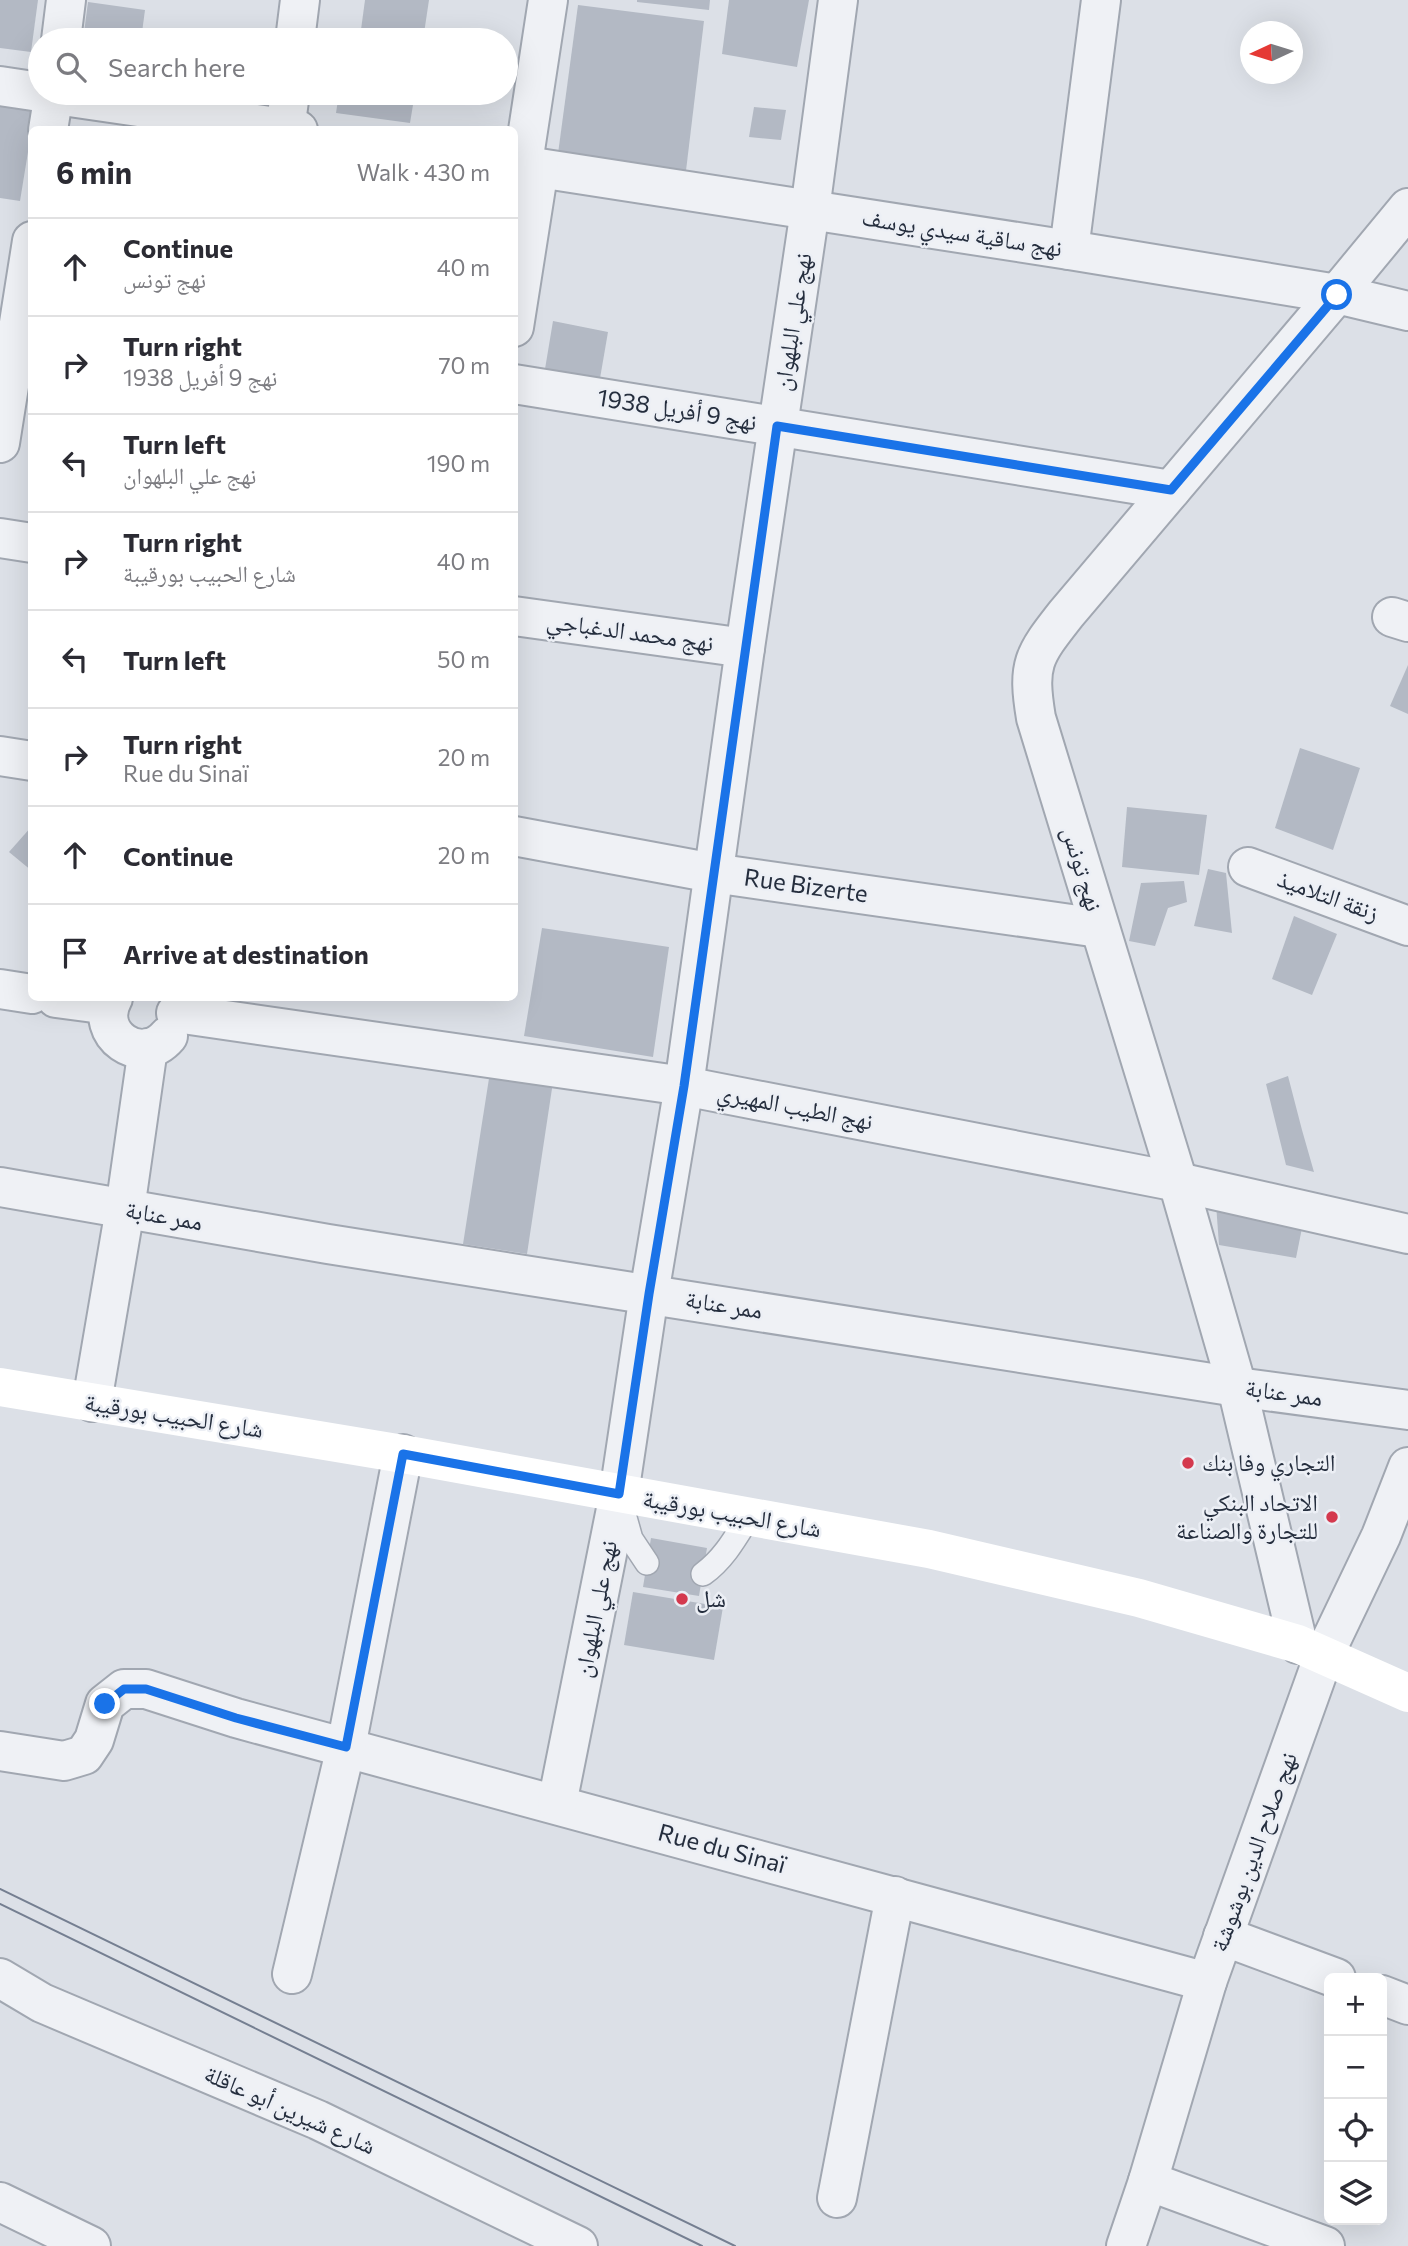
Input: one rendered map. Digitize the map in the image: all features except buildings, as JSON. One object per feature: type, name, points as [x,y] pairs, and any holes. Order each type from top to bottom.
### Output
[{"type":"main road","name":"شارع الحبيب بورقيبة","points":[[0,1387],[403,1454],[929,1549],[1139,1598],[1311,1649],[1408,1693]]},
{"type":"street","points":[[62,28],[66,0]]},
{"type":"street","points":[[296,28],[300,0]]},
{"type":"street","points":[[518,268],[525,165],[548,0]]},
{"type":"street","name":"نهج علي البلهوان","points":[[557,1804],[619,1494],[684,1086],[838,0]]},
{"type":"street","points":[[1069,250],[1101,0]]},
{"type":"street","points":[[0,86],[28,94]]},
{"type":"street","points":[[108,105],[290,120]]},
{"type":"street","name":"نهج ساقية سيدي يوسف","points":[[525,165],[1069,250],[1337,295],[1408,311]]},
{"type":"street","name":"نهج تونس","points":[[1311,1649],[1178,1182],[1036,718],[1032,667],[1044,643],[1408,208]]},
{"type":"street","points":[[0,443],[18,304],[28,259]]},
{"type":"street","name":"نهج 9 أفريل 1938","points":[[518,385],[1171,490]]},
{"type":"street","points":[[0,538],[28,543]]},
{"type":"street","name":"نهج محمد الدغباجي","points":[[518,617],[745,648]]},
{"type":"street","points":[[0,756],[28,760]]},
{"type":"street","name":"Rue Bizerte","points":[[518,837],[713,873],[1099,928]]},
{"type":"street","name":"زنقة التلاميذ","points":[[1248,867],[1408,926]]},
{"type":"street","points":[[0,989],[28,993]]},
{"type":"street","points":[[111,1001],[108,1017],[110,1028],[126,1045],[137,1048],[148,1048],[165,1039],[171,1032],[174,1005]]},
{"type":"street","name":"نهج الطيب المهيري","points":[[174,1005],[684,1086],[1178,1182],[1408,1234]]},
{"type":"street","points":[[92,1402],[125,1209],[148,1048]]},
{"type":"street","name":"ممر عنابة","points":[[0,1187],[342,1246],[1237,1387],[1408,1410]]},
{"type":"street","points":[[292,1974],[346,1747],[403,1454]]},
{"type":"street","name":"نهج صلاح الدين بوشوشة","points":[[1126,2246],[1149,2181],[1207,1982],[1311,1649],[1381,1536],[1408,1467]]},
{"type":"street","name":"Rue du Sinaï","points":[[0,1751],[64,1761],[84,1755],[94,1740],[105,1704],[124,1689],[146,1689],[236,1718],[1207,1982]]},
{"type":"street","points":[[837,2199],[895,1896]]},
{"type":"street","points":[[1223,1936],[1324,1974]]},
{"type":"street","name":"شارع شيرين أبو عاقلة","points":[[0,1978],[42,2003],[318,2120],[578,2246]]},
{"type":"street","points":[[1387,1997],[1408,2005]]},
{"type":"street","points":[[1149,2181],[1325,2246]]},
{"type":"street","points":[[0,2202],[91,2246]]},
{"type":"lane","points":[[619,1494],[631,1539],[647,1563]]},
{"type":"lane","points":[[703,1574],[730,1547],[749,1516]]},
{"type":"tram line","points":[[0,1889],[735,2246]]},
{"type":"tram line","points":[[0,1904],[702,2246]]},
{"type":"place","name":"التجاري وفا بنك","points":[[1188,1463]]},
{"type":"place","name":"الاتحاد البنكي للتجارة والصناعة","points":[[1332,1517]]},
{"type":"place","name":"شل","points":[[682,1599]]},
{"type":"route","points":[[105,1704],[124,1689],[146,1689],[236,1718],[346,1747],[403,1454],[619,1494],[684,1086],[777,426],[1171,490],[1337,295]]}]
